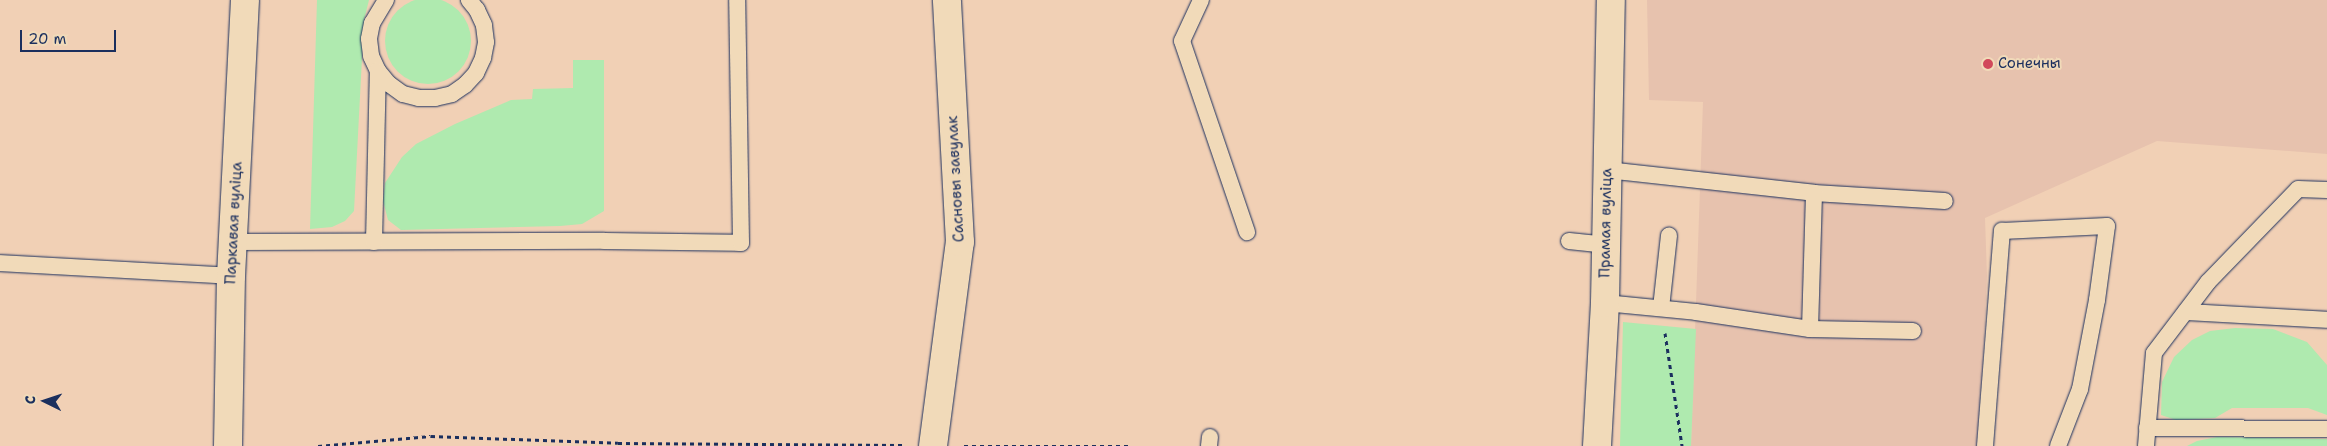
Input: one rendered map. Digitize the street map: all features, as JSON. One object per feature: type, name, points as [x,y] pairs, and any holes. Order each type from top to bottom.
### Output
[{"type":"street","name":"Паркавая вуліца","points":[[228,446],[231,276],[245,0]]},
{"type":"street","name":"Сасновы завулак","points":[[933,446],[960,242],[947,0]]},
{"type":"street","name":"Прамая вуліца","points":[[1597,446],[1605,303],[1611,0]]},
{"type":"lane","points":[[386,0],[372,23],[369,39],[371,56],[378,71],[396,89],[419,98],[435,98],[452,94],[465,85],[476,73],[483,58],[486,42],[484,25],[477,10],[469,0]]},
{"type":"lane","points":[[233,242],[741,243],[737,0]]},
{"type":"lane","points":[[1201,0],[1182,41],[1247,232]]},
{"type":"lane","points":[[374,242],[378,71]]},
{"type":"lane","points":[[1607,170],[1814,193],[1945,201]]},
{"type":"lane","points":[[2146,446],[2154,353],[2208,282],[2298,189],[2327,190]]},
{"type":"lane","points":[[1810,328],[1814,193]]},
{"type":"lane","points":[[1985,446],[2002,231],[2107,226],[2097,300],[2080,389],[2058,446]]},
{"type":"lane","points":[[1661,308],[1670,235]]},
{"type":"lane","points":[[1569,241],[1605,246]]},
{"type":"lane","points":[[0,263],[231,276]]},
{"type":"lane","points":[[1605,303],[1661,308],[1810,328],[1913,331]]},
{"type":"lane","points":[[2186,312],[2327,320]]},
{"type":"lane","points":[[2147,428],[2327,429]]},
{"type":"path","points":[[1661,308],[1682,446]]},
{"type":"path","points":[[318,446],[430,436],[618,443],[1128,446]]},
{"type":"path","points":[[618,443],[622,446]]},
{"type":"shaded area","points":[[1647,0],[2327,0],[2327,154],[2157,141],[1985,218],[1987,276],[1979,446],[1691,446],[1703,102],[1649,100]]},
{"type":"green space","points":[[428,-2],[444,2],[458,11],[467,25],[471,41],[467,57],[458,71],[444,80],[428,84],[412,80],[398,71],[389,57],[385,41],[389,25],[398,11],[412,2]]},
{"type":"green space","points":[[317,0],[369,0],[364,20],[354,211],[345,221],[332,227],[310,229]]},
{"type":"green space","points":[[573,60],[604,60],[604,211],[582,224],[560,226],[401,230],[388,220],[383,201],[385,183],[402,157],[416,144],[455,124],[511,100],[532,99],[533,89],[573,88]]},
{"type":"green space","points":[[1623,322],[1696,329],[1691,446],[1620,446]]},
{"type":"green space","points":[[2235,328],[2273,329],[2307,342],[2327,365],[2327,415],[2308,408],[2232,408],[2215,418],[2176,420],[2161,415],[2162,382],[2174,357],[2192,340],[2210,331]]},
{"type":"green space","points":[[2217,437],[2327,439],[2327,446],[2187,446],[2197,441]]},
{"type":"place","name":"Сонечны","points":[[1988,64]]}]
